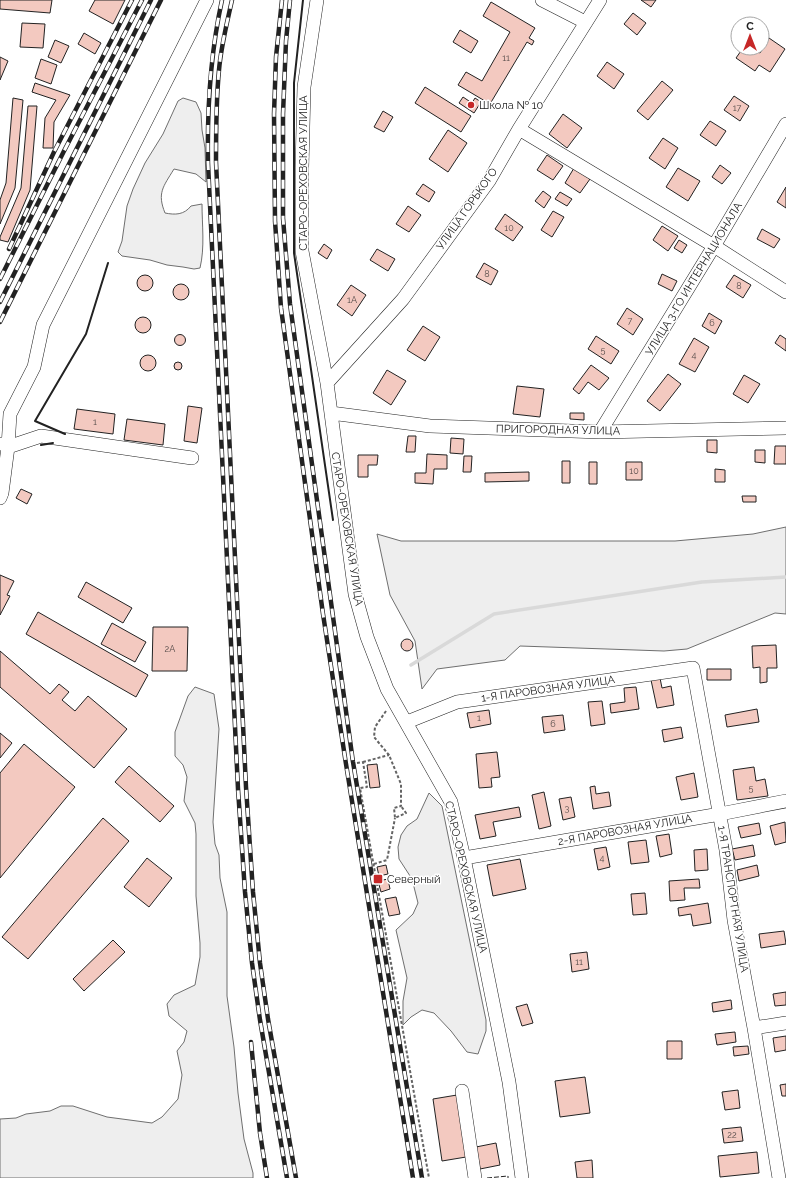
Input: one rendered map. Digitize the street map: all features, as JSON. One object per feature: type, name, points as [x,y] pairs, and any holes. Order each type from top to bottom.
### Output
[{"type":"street","points":[[0,498],[2,493],[4,445],[10,414],[34,367],[43,325],[206,0]]},
{"type":"street","name":"СТАРО-ОРЕХОВСКАЯ УЛИЦА","points":[[317,0],[304,88],[302,251],[327,383],[355,594],[367,637],[387,689],[451,802],[464,858],[509,1082],[522,1178]]},
{"type":"street","points":[[542,0],[585,22]]},
{"type":"street","name":"УЛИЦА ГОРЬКОГО","points":[[327,383],[402,299],[490,181],[519,129],[600,0]]},
{"type":"street","name":"УЛИЦА 3-ГО ИНТЕРНАЦИОНАЛА","points":[[600,432],[714,246],[786,124]]},
{"type":"street","points":[[519,129],[714,246],[786,292]]},
{"type":"street","name":"ПРИГОРОДНАЯ УЛИЦА","points":[[330,413],[430,426],[600,432],[786,428]]},
{"type":"street","points":[[4,445],[41,436],[192,458]]},
{"type":"street","name":"1-Я ПАРОВОЗНАЯ УЛИЦА","points":[[407,722],[457,702],[693,668]]},
{"type":"street","name":"1-Я ТРАНСПОРТНАЯ УЛИЦА","points":[[693,668],[720,814],[726,850],[734,920],[779,1178]]},
{"type":"street","name":"2-Я ПАРОВОЗНАЯ УЛИЦА","points":[[464,858],[720,814],[786,800]]},
{"type":"street","points":[[754,1028],[786,1023]]},
{"type":"street","points":[[462,1091],[475,1178]]},
{"type":"path","points":[[394,701],[375,727],[374,737],[389,755],[401,784],[401,806],[406,813],[395,818]]},
{"type":"path","points":[[357,763],[389,755]]},
{"type":"path","points":[[363,762],[367,787],[360,788],[429,1178]]},
{"type":"path","points":[[374,864],[387,860],[395,818],[394,808],[401,806]]},
{"type":"shaded area","points":[[183,98],[196,102],[201,113],[205,148],[206,182],[196,174],[174,169],[162,190],[161,200],[165,213],[172,214],[182,213],[191,206],[202,204],[202,260],[200,268],[194,269],[122,256],[118,252],[122,241],[127,206],[133,189],[145,163],[163,134],[178,101]]},
{"type":"shaded area","points":[[786,527],[786,614],[775,613],[687,649],[664,651],[520,646],[505,660],[437,669],[422,689],[415,641],[390,595],[377,534],[401,541],[675,541],[753,534]]},
{"type":"shaded area","points":[[195,687],[214,694],[219,729],[213,822],[215,844],[219,855],[220,878],[227,912],[227,996],[244,1139],[253,1178],[0,1178],[0,1119],[16,1118],[26,1114],[50,1111],[61,1106],[73,1106],[107,1117],[152,1123],[162,1117],[178,1099],[182,1075],[177,1051],[184,1042],[187,1031],[169,1016],[167,1004],[174,995],[195,985],[200,957],[200,943],[196,896],[195,823],[184,801],[187,777],[183,765],[175,756],[175,732],[188,696]]},
{"type":"shaded area","points":[[429,793],[442,806],[486,1020],[486,1031],[478,1054],[467,1052],[451,1031],[434,1013],[422,1010],[411,1017],[403,1025],[403,1001],[407,978],[396,930],[413,914],[418,903],[412,879],[399,859],[398,847],[401,835],[407,826],[417,819]]},
{"type":"building","points":[[0,0],[52,0],[50,13],[0,9]]},
{"type":"building","points":[[95,0],[125,0],[113,24],[89,11]]},
{"type":"building","points":[[641,0],[656,0],[651,7]]},
{"type":"building","points":[[491,2],[535,28],[529,38],[534,41],[532,45],[527,42],[490,104],[458,85],[466,72],[482,81],[510,32],[483,16]]},
{"type":"building","points":[[633,13],[646,23],[637,35],[624,24]]},
{"type":"building","points":[[22,23],[45,24],[43,48],[20,47]]},
{"type":"building","points":[[460,30],[478,41],[471,53],[453,42]]},
{"type":"building","points":[[84,33],[101,43],[95,54],[78,44]]},
{"type":"building","points":[[770,39],[785,49],[770,72],[759,65],[755,71],[736,58],[737,56],[770,56]]},
{"type":"building","points":[[55,40],[69,46],[61,63],[48,57]]},
{"type":"building","points":[[0,57],[8,61],[0,80]]},
{"type":"building","points":[[41,59],[57,65],[51,84],[35,78]]},
{"type":"building","points":[[607,62],[624,74],[614,89],[597,76]]},
{"type":"building","points":[[662,81],[673,90],[648,120],[637,111]]},
{"type":"building","points":[[35,83],[70,95],[54,122],[53,148],[43,148],[45,118],[56,100],[32,92]]},
{"type":"building","points":[[425,87],[471,116],[461,132],[415,103]]},
{"type":"building","points":[[734,96],[749,106],[740,121],[724,110]]},
{"type":"building","points":[[463,97],[472,103],[475,98],[481,102],[474,113],[459,103]]},
{"type":"building","points":[[13,98],[23,100],[15,188],[0,224],[0,200],[6,183]]},
{"type":"building","points":[[28,106],[37,106],[30,190],[8,242],[0,240],[0,237],[21,188]]},
{"type":"building","points":[[383,111],[393,117],[384,132],[374,127]]},
{"type":"building","points":[[563,114],[582,128],[567,148],[549,134]]},
{"type":"building","points":[[710,121],[726,131],[716,146],[700,135]]},
{"type":"building","points":[[448,130],[467,143],[448,172],[429,159]]},
{"type":"building","points":[[663,138],[678,148],[665,169],[649,158]]},
{"type":"building","points":[[547,155],[563,166],[553,180],[537,170]]},
{"type":"building","points":[[720,165],[731,173],[722,184],[712,177]]},
{"type":"building","points":[[574,168],[590,179],[580,193],[565,183]]},
{"type":"building","points":[[678,168],[700,181],[688,201],[666,187]]},
{"type":"building","points":[[423,184],[435,192],[429,202],[416,194]]},
{"type":"building","points":[[786,187],[786,208],[777,202]]},
{"type":"building","points":[[543,191],[551,197],[544,208],[535,201]]},
{"type":"building","points":[[560,192],[572,199],[567,206],[555,199]]},
{"type":"building","points":[[408,206],[421,215],[409,232],[396,224]]},
{"type":"building","points":[[553,211],[564,217],[552,237],[541,230]]},
{"type":"building","points":[[505,214],[523,227],[513,241],[495,229]]},
{"type":"building","points":[[662,226],[678,236],[668,251],[653,240]]},
{"type":"building","points":[[762,229],[780,239],[774,248],[757,239]]},
{"type":"building","points":[[679,240],[687,245],[682,253],[674,248]]},
{"type":"building","points":[[324,244],[332,250],[327,259],[318,253]]},
{"type":"building","points":[[377,249],[395,259],[388,271],[370,260]]},
{"type":"building","points":[[484,263],[498,271],[491,285],[476,277]]},
{"type":"building","points":[[662,274],[677,281],[672,291],[658,284]]},
{"type":"building","points":[[142,275],[148,275],[153,280],[151,289],[148,291],[142,291],[137,286],[137,280]]},
{"type":"building","points":[[734,275],[751,285],[743,298],[726,287]]},
{"type":"building","points":[[178,284],[184,284],[189,289],[187,298],[184,300],[178,300],[173,295],[173,289]]},
{"type":"building","points":[[351,285],[366,295],[352,316],[337,305]]},
{"type":"building","points":[[627,308],[643,319],[633,335],[617,324]]},
{"type":"building","points":[[709,313],[722,321],[715,334],[702,326]]},
{"type":"building","points":[[140,317],[146,317],[151,322],[149,331],[146,333],[140,333],[135,328],[135,322]]},
{"type":"building","points":[[423,326],[440,337],[425,361],[407,350]]},
{"type":"building","points":[[178,335],[182,335],[184,336],[184,344],[178,345],[175,342],[175,338]]},
{"type":"building","points":[[780,335],[786,339],[786,351],[775,343]]},
{"type":"building","points":[[596,336],[619,351],[611,364],[588,349]]},
{"type":"building","points":[[694,338],[709,347],[695,372],[679,364]]},
{"type":"building","points":[[145,355],[151,355],[156,360],[154,369],[151,371],[145,371],[140,366],[140,360]]},
{"type":"building","points":[[176,362],[180,362],[182,366],[180,370],[176,370],[174,368],[174,364]]},
{"type":"building","points":[[591,365],[609,378],[599,390],[588,382],[579,394],[573,389]]},
{"type":"building","points":[[387,370],[406,381],[391,405],[373,393]]},
{"type":"building","points":[[668,374],[681,384],[660,411],[647,401]]},
{"type":"building","points":[[744,375],[760,384],[748,403],[733,394]]},
{"type":"building","points":[[517,386],[544,389],[540,417],[513,414]]},
{"type":"building","points":[[188,406],[202,408],[197,443],[184,441]]},
{"type":"building","points":[[77,409],[115,414],[113,434],[74,429]]},
{"type":"building","points":[[570,413],[584,413],[584,420],[570,419]]},
{"type":"building","points":[[127,419],[165,424],[163,445],[124,440]]},
{"type":"building","points":[[408,436],[416,436],[415,452],[406,452]]},
{"type":"building","points":[[451,438],[464,439],[463,454],[450,453]]},
{"type":"building","points":[[707,440],[717,440],[717,453],[707,452]]},
{"type":"building","points":[[775,446],[786,446],[786,464],[774,464]]},
{"type":"building","points":[[755,450],[765,450],[765,463],[755,462]]},
{"type":"building","points":[[427,454],[447,455],[447,469],[434,469],[433,484],[415,483],[415,473],[426,473]]},
{"type":"building","points":[[358,455],[378,455],[377,465],[368,465],[368,477],[358,477]]},
{"type":"building","points":[[464,456],[472,456],[471,472],[463,472]]},
{"type":"building","points":[[562,461],[570,461],[570,483],[562,483]]},
{"type":"building","points":[[589,462],[597,462],[597,484],[589,484]]},
{"type":"building","points":[[626,462],[642,462],[642,480],[626,480]]},
{"type":"building","points":[[715,469],[725,470],[725,482],[715,482]]},
{"type":"building","points":[[529,472],[529,481],[485,482],[485,473]]},
{"type":"building","points":[[21,489],[32,494],[27,504],[16,498]]},
{"type":"building","points":[[742,496],[756,496],[756,502],[743,502]]},
{"type":"building","points":[[0,575],[14,581],[7,595],[10,596],[0,615]]},
{"type":"building","points":[[86,582],[132,608],[123,623],[78,597]]},
{"type":"building","points":[[38,612],[148,675],[136,697],[26,634]]},
{"type":"building","points":[[112,623],[146,642],[135,662],[101,644]]},
{"type":"building","points":[[153,627],[188,627],[187,671],[152,671]]},
{"type":"building","points":[[409,639],[412,640],[412,650],[405,651],[402,650],[401,643],[402,640]]},
{"type":"building","points":[[776,645],[777,668],[767,668],[767,682],[760,683],[760,667],[753,668],[752,646]]},
{"type":"building","points":[[0,651],[50,694],[59,684],[69,692],[62,700],[75,711],[88,696],[127,729],[94,768],[0,687]]},
{"type":"building","points":[[707,669],[731,669],[731,680],[707,680]]},
{"type":"building","points":[[660,678],[662,688],[671,686],[674,705],[657,708],[651,680]]},
{"type":"building","points":[[636,687],[639,709],[611,713],[610,704],[625,702],[624,688]]},
{"type":"building","points":[[602,701],[605,724],[591,726],[588,702]]},
{"type":"building","points":[[757,709],[759,722],[727,727],[725,715]]},
{"type":"building","points":[[489,710],[491,724],[470,728],[467,713]]},
{"type":"building","points":[[563,715],[565,730],[544,733],[542,717]]},
{"type":"building","points":[[681,727],[683,738],[664,742],[662,730]]},
{"type":"building","points":[[0,733],[12,743],[0,758]]},
{"type":"building","points":[[24,744],[75,787],[0,878],[0,773]]},
{"type":"building","points":[[497,752],[500,777],[491,778],[492,787],[479,788],[476,754]]},
{"type":"building","points":[[377,764],[380,787],[370,788],[367,765]]},
{"type":"building","points":[[129,766],[174,806],[160,822],[115,782]]},
{"type":"building","points":[[754,767],[756,781],[765,779],[768,796],[737,800],[733,770]]},
{"type":"building","points":[[694,773],[698,797],[681,800],[676,777]]},
{"type":"building","points":[[595,786],[596,794],[609,792],[611,806],[593,809],[590,787]]},
{"type":"building","points":[[544,792],[551,826],[539,829],[532,795]]},
{"type":"building","points":[[571,797],[575,817],[563,820],[559,799]]},
{"type":"building","points":[[519,807],[521,817],[493,822],[496,836],[480,839],[475,815]]},
{"type":"building","points":[[103,818],[129,841],[28,959],[2,937]]},
{"type":"building","points":[[785,822],[786,842],[775,845],[770,826]]},
{"type":"building","points":[[759,823],[761,834],[741,838],[738,827]]},
{"type":"building","points":[[669,834],[672,854],[660,857],[656,836]]},
{"type":"building","points":[[646,840],[649,862],[631,864],[628,842]]},
{"type":"building","points":[[753,845],[755,856],[735,860],[732,849]]},
{"type":"building","points":[[606,847],[610,867],[598,870],[594,849]]},
{"type":"building","points":[[707,849],[708,870],[695,871],[694,850]]},
{"type":"building","points":[[147,858],[172,878],[149,907],[124,887]]},
{"type":"building","points":[[520,859],[526,889],[493,896],[487,865]]},
{"type":"building","points":[[386,865],[388,874],[379,876],[377,867]]},
{"type":"building","points":[[757,865],[759,876],[739,881],[737,870]]},
{"type":"building","points":[[388,879],[390,889],[381,892],[378,881]]},
{"type":"building","points":[[699,879],[700,888],[684,888],[685,900],[670,901],[669,881]]},
{"type":"building","points":[[645,893],[647,914],[633,915],[631,894]]},
{"type":"building","points":[[396,897],[400,914],[389,916],[385,899]]},
{"type":"building","points":[[708,903],[711,923],[693,926],[691,914],[679,916],[678,908]]},
{"type":"building","points":[[784,931],[786,944],[761,948],[759,934]]},
{"type":"building","points":[[113,940],[125,952],[84,991],[73,979]]},
{"type":"building","points":[[587,952],[589,969],[572,972],[570,954]]},
{"type":"building","points":[[786,992],[786,1005],[775,1006],[773,994]]},
{"type":"building","points":[[731,1000],[732,1009],[713,1012],[712,1003]]},
{"type":"building","points":[[527,1004],[533,1023],[522,1026],[516,1007]]},
{"type":"building","points":[[735,1032],[736,1042],[717,1045],[715,1034]]},
{"type":"building","points":[[786,1036],[786,1050],[775,1052],[773,1038]]},
{"type":"building","points":[[667,1041],[682,1041],[682,1059],[667,1059]]},
{"type":"building","points":[[748,1046],[749,1054],[734,1056],[733,1047]]},
{"type":"building","points":[[585,1077],[590,1113],[560,1117],[555,1081]]},
{"type":"building","points":[[786,1084],[786,1096],[782,1096],[780,1085]]},
{"type":"building","points":[[738,1090],[740,1108],[725,1110],[722,1092]]},
{"type":"building","points":[[457,1095],[466,1157],[442,1161],[433,1099]]},
{"type":"building","points":[[741,1127],[743,1141],[724,1143],[722,1129]]},
{"type":"building","points":[[496,1143],[500,1165],[480,1169],[476,1147]]},
{"type":"building","points":[[757,1152],[759,1173],[720,1177],[718,1156]]},
{"type":"building","points":[[592,1160],[593,1178],[577,1178],[575,1162]]},
{"type":"waterway","points":[[411,665],[494,614],[702,582],[786,577]]},
{"type":"railway","points":[[9,249],[54,152],[132,0]]},
{"type":"railway","points":[[0,279],[142,0]]},
{"type":"railway","points":[[0,302],[151,0]]},
{"type":"railway","points":[[0,322],[161,0]]},
{"type":"railway","points":[[222,0],[210,81],[208,163],[238,789],[245,892],[252,963],[260,1020],[287,1178]]},
{"type":"railway","points":[[232,0],[219,70],[216,162],[246,787],[253,892],[260,963],[268,1019],[296,1178]]},
{"type":"railway","points":[[282,0],[276,57],[274,114],[275,221],[281,308],[323,614],[413,1178]]},
{"type":"railway","points":[[290,0],[286,41],[283,114],[283,218],[290,304],[353,762],[422,1178]]},
{"type":"railway","points":[[251,1042],[260,1133],[267,1178]]},
{"type":"fence","points":[[487,1178],[508,1176],[508,1178]]},
{"type":"wall","points":[[303,0],[294,83],[294,253],[333,520]]},
{"type":"wall","points":[[65,434],[35,421],[86,334],[108,263]]},
{"type":"wall","points":[[41,445],[53,443]]},
{"type":"place","name":"Школа № 10","points":[[471,105]]},
{"type":"place","name":"Северный","points":[[378,879]]}]
